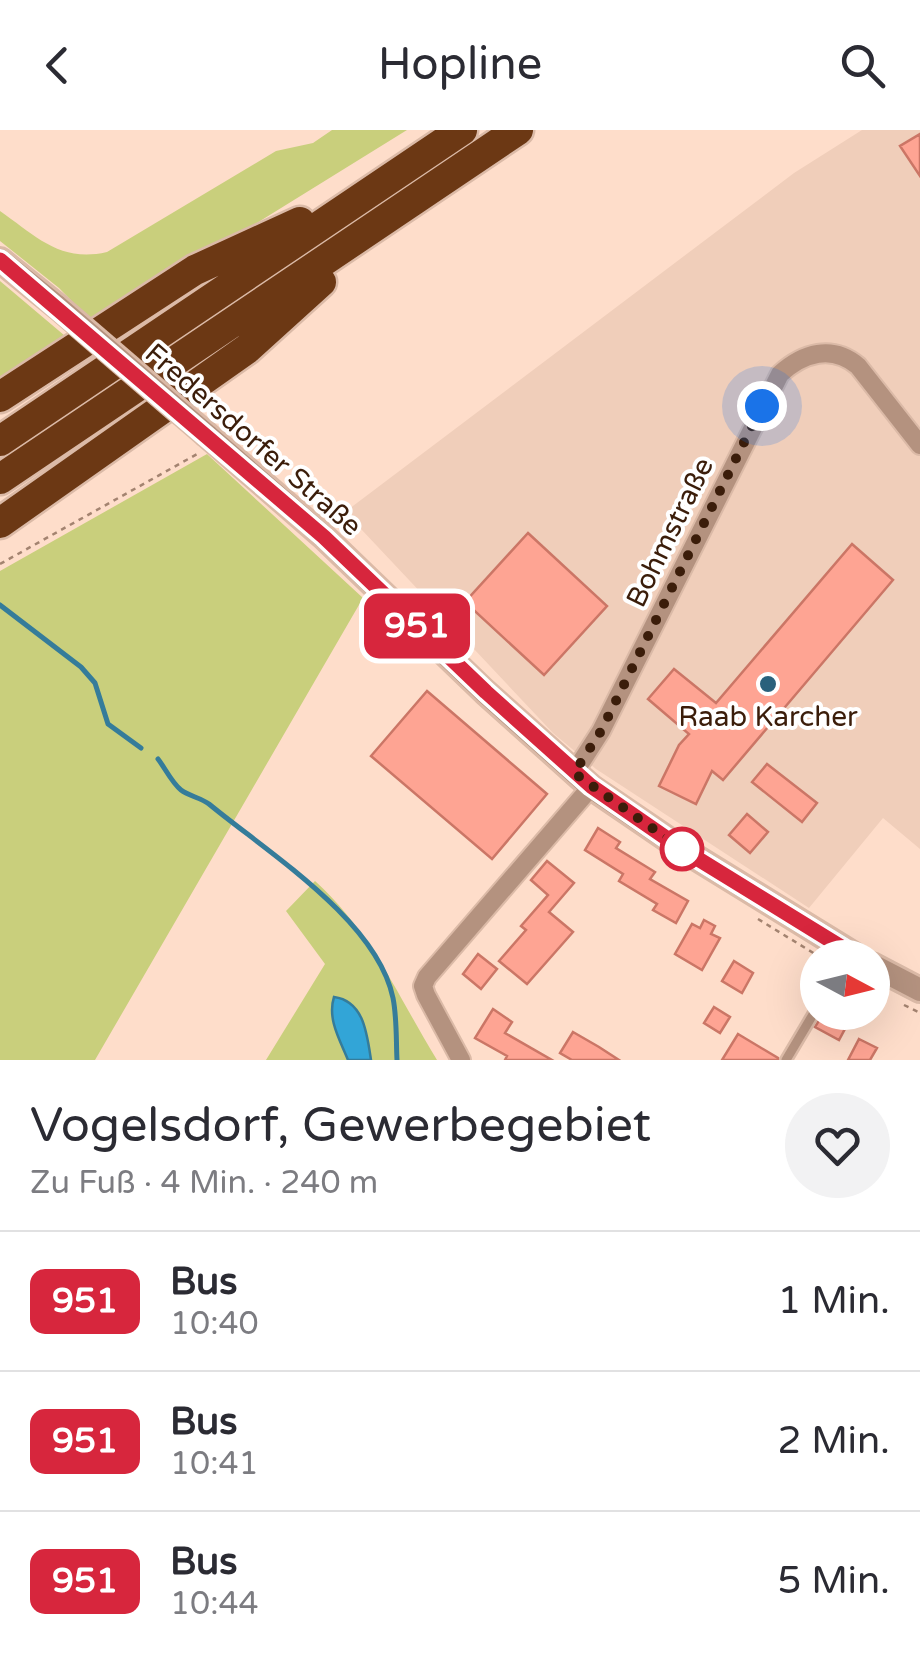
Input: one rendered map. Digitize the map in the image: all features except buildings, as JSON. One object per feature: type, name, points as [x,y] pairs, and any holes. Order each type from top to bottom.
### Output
[{"type":"highway","points":[[0,441],[462,130]]},
{"type":"highway","points":[[0,479],[518,130]]},
{"type":"highway","points":[[0,397],[194,270],[380,186]]},
{"type":"highway","points":[[0,522],[247,349],[400,210]]},
{"type":"street","name":"Fredersdorfer Straße","points":[[0,260],[324,537],[582,780],[826,940]]},
{"type":"street","name":"Bohmstraße","points":[[461,1060],[426,996],[427,977],[582,780],[601,731],[780,374],[795,360],[819,353],[846,356],[920,444]]},
{"type":"street","points":[[890,974],[920,990]]},
{"type":"lane","points":[[786,1060],[804,1030]]},
{"type":"path","points":[[0,564],[211,439]]},
{"type":"shaded area","points":[[862,130],[920,130],[920,849],[883,818],[809,908],[596,769],[553,733],[345,512],[794,173]]},
{"type":"green space","points":[[332,130],[407,130],[94,324],[59,288],[0,241],[0,211],[37,238],[62,250],[76,254],[107,252],[276,151],[313,143]]},
{"type":"green space","points":[[0,281],[71,341],[0,380]]},
{"type":"green space","points":[[207,454],[363,598],[95,1060],[0,1060],[0,571]]},
{"type":"green space","points":[[315,881],[369,944],[437,1060],[266,1060],[325,964],[286,911]]},
{"type":"water","points":[[334,997],[358,1012],[371,1060],[348,1060],[333,1021]]},
{"type":"waterway","points":[[0,605],[81,667],[95,683],[108,724],[141,748]]},
{"type":"waterway","points":[[158,759],[181,790],[209,804],[288,866],[343,915],[366,942],[383,969],[393,998],[397,1060]]},
{"type":"bus line","name":"951","points":[[0,260],[324,537],[550,752],[591,786],[682,849],[830,940]]},
{"type":"place","name":"Raab Karcher","points":[[768,684]]},
{"type":"route","points":[[682,849],[574,773],[601,731],[762,406]]}]
